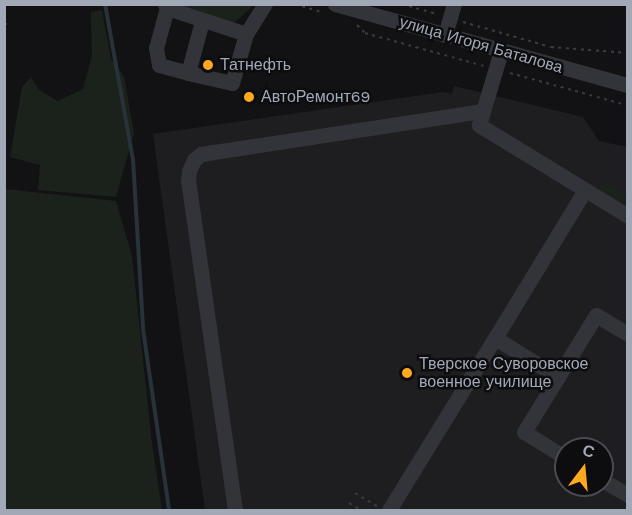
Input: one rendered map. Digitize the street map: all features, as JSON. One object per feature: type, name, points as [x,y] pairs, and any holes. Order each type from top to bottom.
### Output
[{"type":"street","points":[[246,34],[202,21],[166,6],[156,48],[159,65],[232,83],[246,34],[265,4]]},
{"type":"street","name":"улица Игоря Баталова","points":[[334,10],[446,36],[627,86]]},
{"type":"street","points":[[446,36],[452,11]]},
{"type":"street","points":[[188,72],[202,21]]},
{"type":"street","points":[[501,51],[479,125],[627,216]]},
{"type":"street","points":[[234,510],[189,182],[189,171],[194,160],[201,154],[483,111]]},
{"type":"street","points":[[389,510],[585,190]]},
{"type":"street","points":[[554,451],[524,432],[596,315],[627,334]]},
{"type":"street","points":[[495,338],[558,377]]},
{"type":"street","points":[[614,487],[627,495]]},
{"type":"path","points":[[295,4],[334,10]]},
{"type":"path","points":[[402,4],[452,11],[551,47],[615,50],[627,53]]},
{"type":"path","points":[[353,21],[365,33],[626,105]]},
{"type":"path","points":[[4,25],[9,23]]},
{"type":"path","points":[[355,493],[384,510]]},
{"type":"path","points":[[349,503],[361,510]]},
{"type":"shaded area","points":[[171,5],[254,5],[233,24]]},
{"type":"shaded area","points":[[102,10],[111,59],[124,77],[134,133],[116,197],[38,190],[40,165],[10,157],[22,87],[31,77],[39,90],[58,101],[83,89],[92,56],[91,12]]},
{"type":"shaded area","name":"Тверское Суворовское военное училище","points":[[454,86],[583,117],[599,141],[627,147],[627,510],[205,510],[153,134],[443,92],[452,94]]},
{"type":"shaded area","points":[[605,182],[627,195],[627,210],[599,192]]},
{"type":"shaded area","points":[[5,189],[116,201],[132,256],[152,444],[162,510],[5,510]]},
{"type":"waterway","points":[[105,4],[133,159],[143,329],[169,510]]},
{"type":"place","name":"Татнефть","points":[[208,65]]},
{"type":"place","name":"АвтоРемонт69","points":[[249,97]]},
{"type":"place","name":"Тверское Суворовское военное училище","points":[[407,373]]}]
